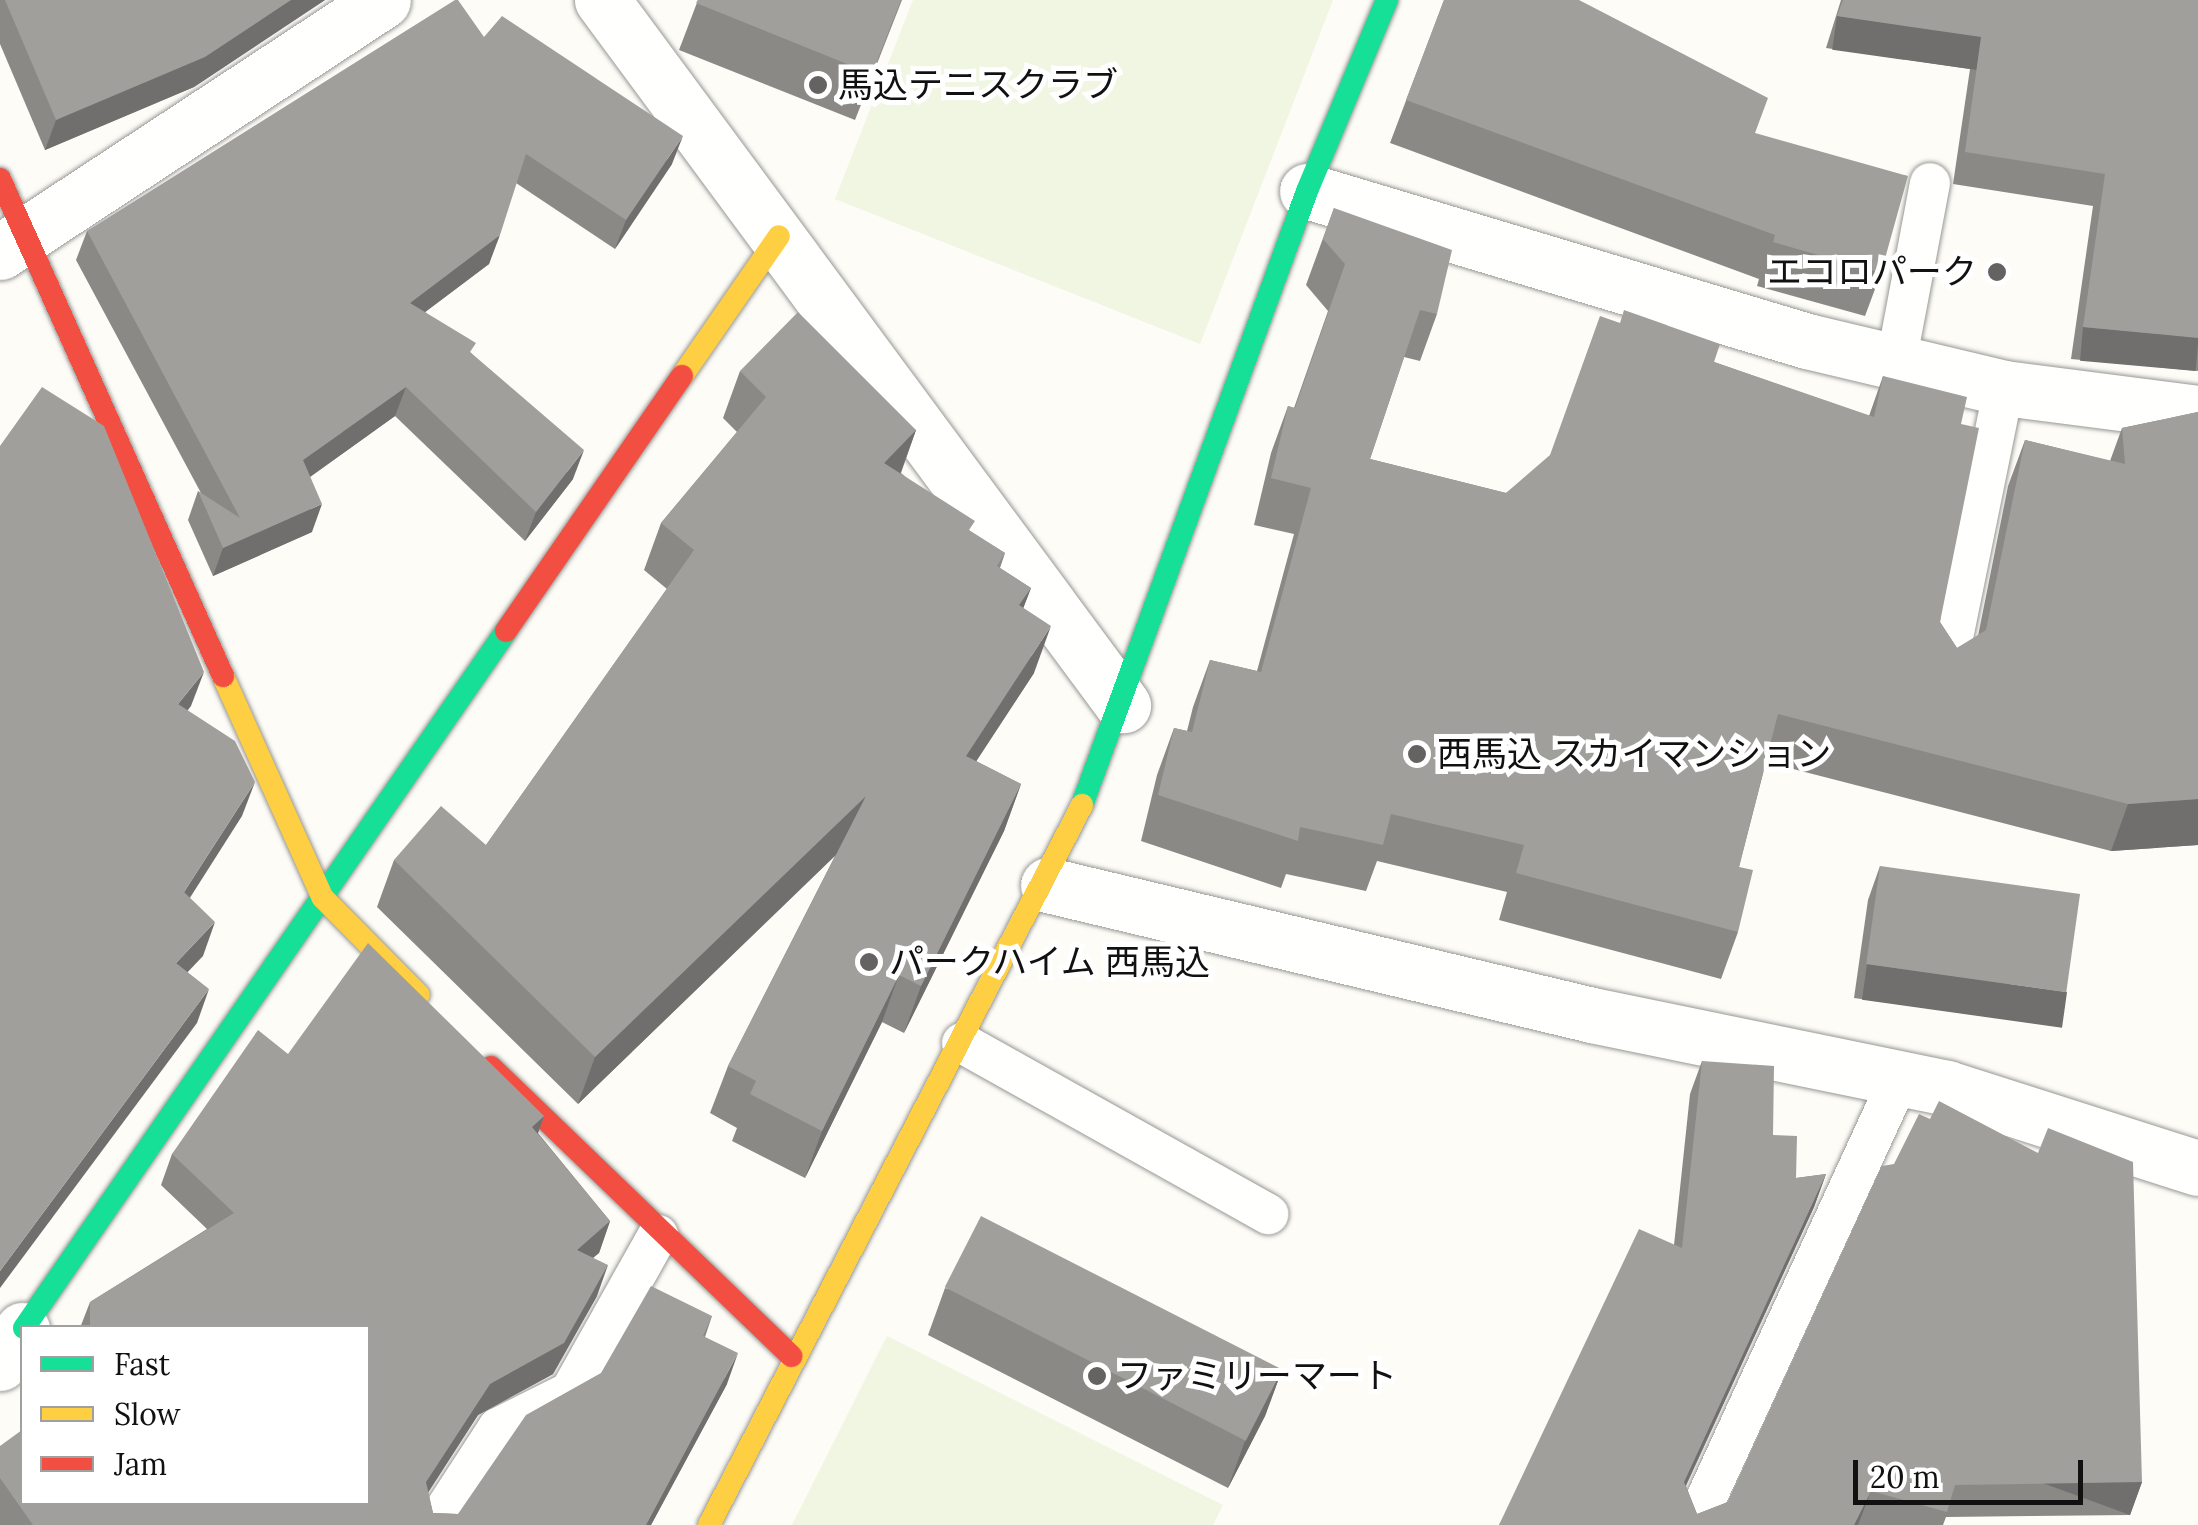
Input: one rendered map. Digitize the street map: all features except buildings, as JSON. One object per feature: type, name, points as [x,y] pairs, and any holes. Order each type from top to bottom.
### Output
[{"type":"street","points":[[13,245],[382,0]]},
{"type":"street","points":[[602,0],[1124,705]]},
{"type":"street","points":[[709,1525],[791,1356],[1048,885],[1124,705],[1306,191],[1387,0]]},
{"type":"street","points":[[0,179],[13,245],[323,898],[435,1010]]},
{"type":"street","points":[[1306,191],[1896,362],[2004,388],[2198,413]]},
{"type":"street","points":[[27,1325],[323,898],[654,389],[778,236]]},
{"type":"street","points":[[1048,885],[1900,1078],[2198,1168]]},
{"type":"street","points":[[476,1052],[658,1235],[791,1356]]},
{"type":"street","points":[[0,1363],[20,1335]]},
{"type":"lane","points":[[1896,362],[1930,182]]},
{"type":"lane","points":[[1946,672],[2004,388]]},
{"type":"lane","points":[[962,1043],[1268,1214]]},
{"type":"lane","points":[[1694,1525],[1900,1078]]},
{"type":"lane","points":[[435,1525],[498,1428],[570,1392],[658,1235]]},
{"type":"green space","points":[[913,0],[1333,0],[1200,344],[835,199]]},
{"type":"green space","points":[[887,1336],[1223,1505],[1213,1525],[792,1525]]},
{"type":"traffic: fast","points":[[1082,805],[1307,191],[1387,0]]},
{"type":"traffic: fast","points":[[26,1325],[506,631]]},
{"type":"traffic: slow","points":[[682,376],[779,236]]},
{"type":"traffic: slow","points":[[223,676],[323,898],[419,995]]},
{"type":"traffic: slow","points":[[709,1525],[1082,805]]},
{"type":"traffic: jam","points":[[0,179],[223,676]]},
{"type":"traffic: jam","points":[[506,631],[682,376]]},
{"type":"traffic: jam","points":[[491,1067],[791,1356]]},
{"type":"place","name":"馬込テニスクラブ","points":[[818,85]]},
{"type":"place","name":"エコロパーク","points":[[1997,272]]},
{"type":"place","name":"西馬込 スカイマンション","points":[[1417,754]]},
{"type":"place","name":"パークハイム 西馬込","points":[[869,962]]},
{"type":"place","name":"ファミリーマート","points":[[1097,1376]]}]
